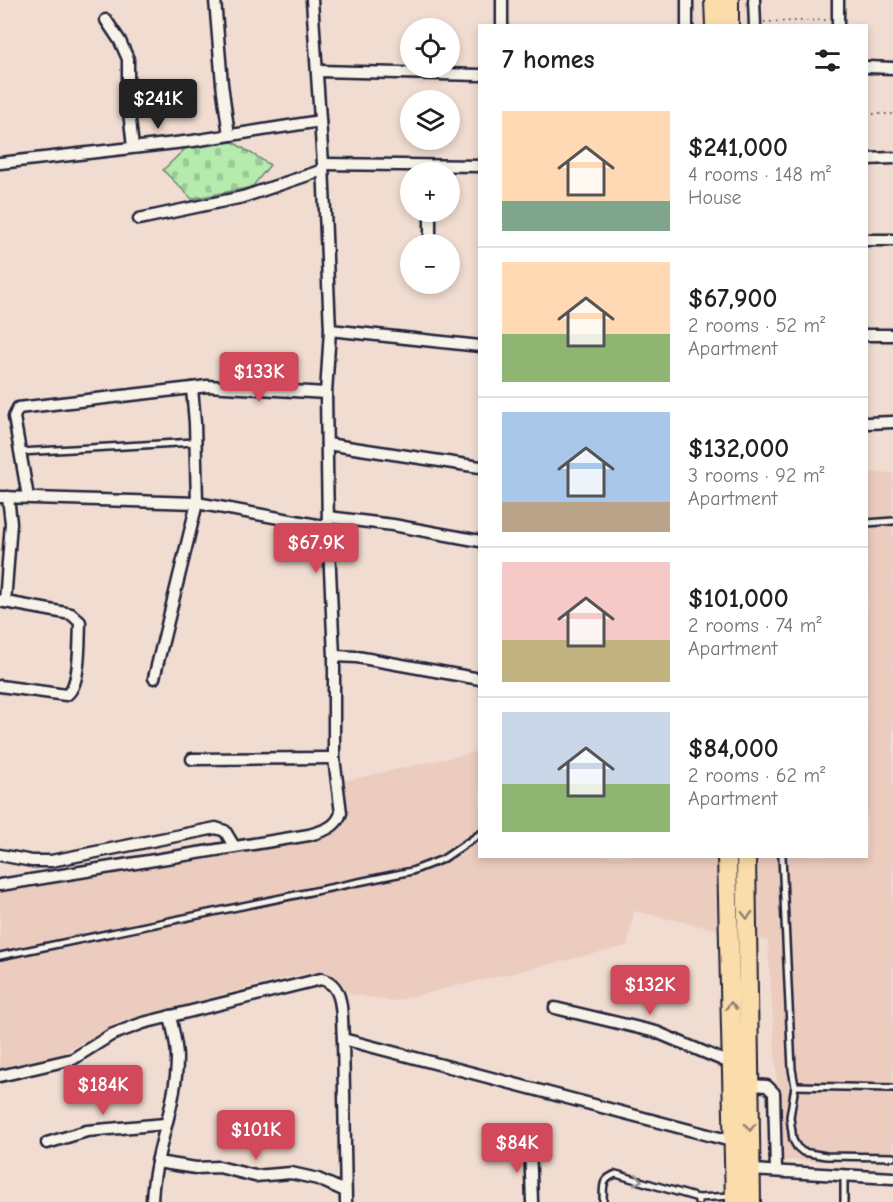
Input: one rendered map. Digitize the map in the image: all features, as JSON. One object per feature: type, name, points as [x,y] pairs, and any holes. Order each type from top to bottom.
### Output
[{"type":"main road","points":[[714,0],[714,24]]},
{"type":"main road","points":[[729,0],[729,24]]},
{"type":"main road","points":[[728,858],[732,1064],[741,1085],[751,1170],[741,1200]]},
{"type":"main road","points":[[741,1200],[735,1142],[741,1085],[746,858]]},
{"type":"street","points":[[215,0],[229,135]]},
{"type":"street","points":[[0,885],[309,835],[329,829],[341,813],[334,758],[334,656],[328,522],[326,393],[330,330],[318,71],[312,0]]},
{"type":"street","points":[[502,0],[502,24]]},
{"type":"street","points":[[687,0],[687,24]]},
{"type":"street","points":[[754,0],[755,24]]},
{"type":"street","points":[[838,0],[838,22]]},
{"type":"street","points":[[106,20],[128,58],[128,103],[133,147]]},
{"type":"street","points":[[868,68],[893,68]]},
{"type":"street","points":[[318,71],[478,75]]},
{"type":"street","points":[[0,163],[229,135],[320,121]]},
{"type":"street","points":[[868,159],[893,158]]},
{"type":"street","points":[[460,167],[478,166]]},
{"type":"street","points":[[139,219],[243,197],[323,167],[400,168]]},
{"type":"street","points":[[868,240],[893,240]]},
{"type":"street","points":[[330,330],[478,346]]},
{"type":"street","points":[[868,335],[893,335]]},
{"type":"street","points":[[28,497],[14,417],[16,410],[21,406],[207,386],[326,393]]},
{"type":"street","points":[[154,678],[197,503],[192,388]]},
{"type":"street","points":[[868,423],[893,422]]},
{"type":"street","points":[[327,444],[478,467]]},
{"type":"street","points":[[0,686],[66,695],[70,693],[76,683],[80,622],[70,614],[3,601],[11,523],[4,497],[197,503],[328,522],[393,525],[478,541]]},
{"type":"street","points":[[334,656],[357,657],[478,679]]},
{"type":"street","points":[[192,759],[334,758]]},
{"type":"street","points":[[0,855],[33,861],[51,861],[216,828],[225,831],[234,846]]},
{"type":"street","points":[[0,1076],[73,1059],[111,1035],[143,1023],[321,979],[332,982],[339,994],[343,1040],[345,1197]]},
{"type":"street","points":[[555,1008],[656,1032],[732,1064]]},
{"type":"street","points":[[152,1202],[157,1162],[174,1085],[177,1057],[170,1016]]},
{"type":"street","points":[[343,1040],[735,1142]]},
{"type":"street","points":[[741,1085],[767,1086],[774,1093],[776,1170]]},
{"type":"street","points":[[48,1143],[87,1131],[165,1124]]},
{"type":"street","points":[[531,1145],[532,1202]]},
{"type":"street","points":[[157,1162],[196,1168],[219,1167],[255,1176],[285,1172],[318,1179],[345,1197]]},
{"type":"street","points":[[751,1170],[893,1178]]},
{"type":"lane","points":[[20,452],[196,442]]},
{"type":"lane","points":[[868,523],[893,521]]},
{"type":"lane","points":[[0,956],[412,871],[443,859],[478,835]]},
{"type":"lane","points":[[782,858],[792,1069],[795,1086],[790,1117],[793,1140],[803,1152],[826,1156],[893,1157]]},
{"type":"lane","points":[[795,1086],[893,1088]]},
{"type":"lane","points":[[603,1202],[604,1181],[616,1174],[681,1191],[698,1200],[741,1200]]},
{"type":"lane","points":[[844,1174],[844,1202]]},
{"type":"path","points":[[755,24],[838,22]]},
{"type":"path","points":[[868,114],[893,114]]},
{"type":"shaded area","points":[[868,473],[893,473],[893,1162],[782,1160],[768,941],[634,911],[627,946],[393,1001],[350,994],[333,975],[319,971],[119,1022],[58,1056],[0,1068],[0,889],[241,849],[322,838],[337,829],[341,822],[344,781],[478,751],[478,858],[868,858]]},
{"type":"green space","points":[[233,142],[270,165],[252,187],[192,199],[163,170],[186,148]]}]
